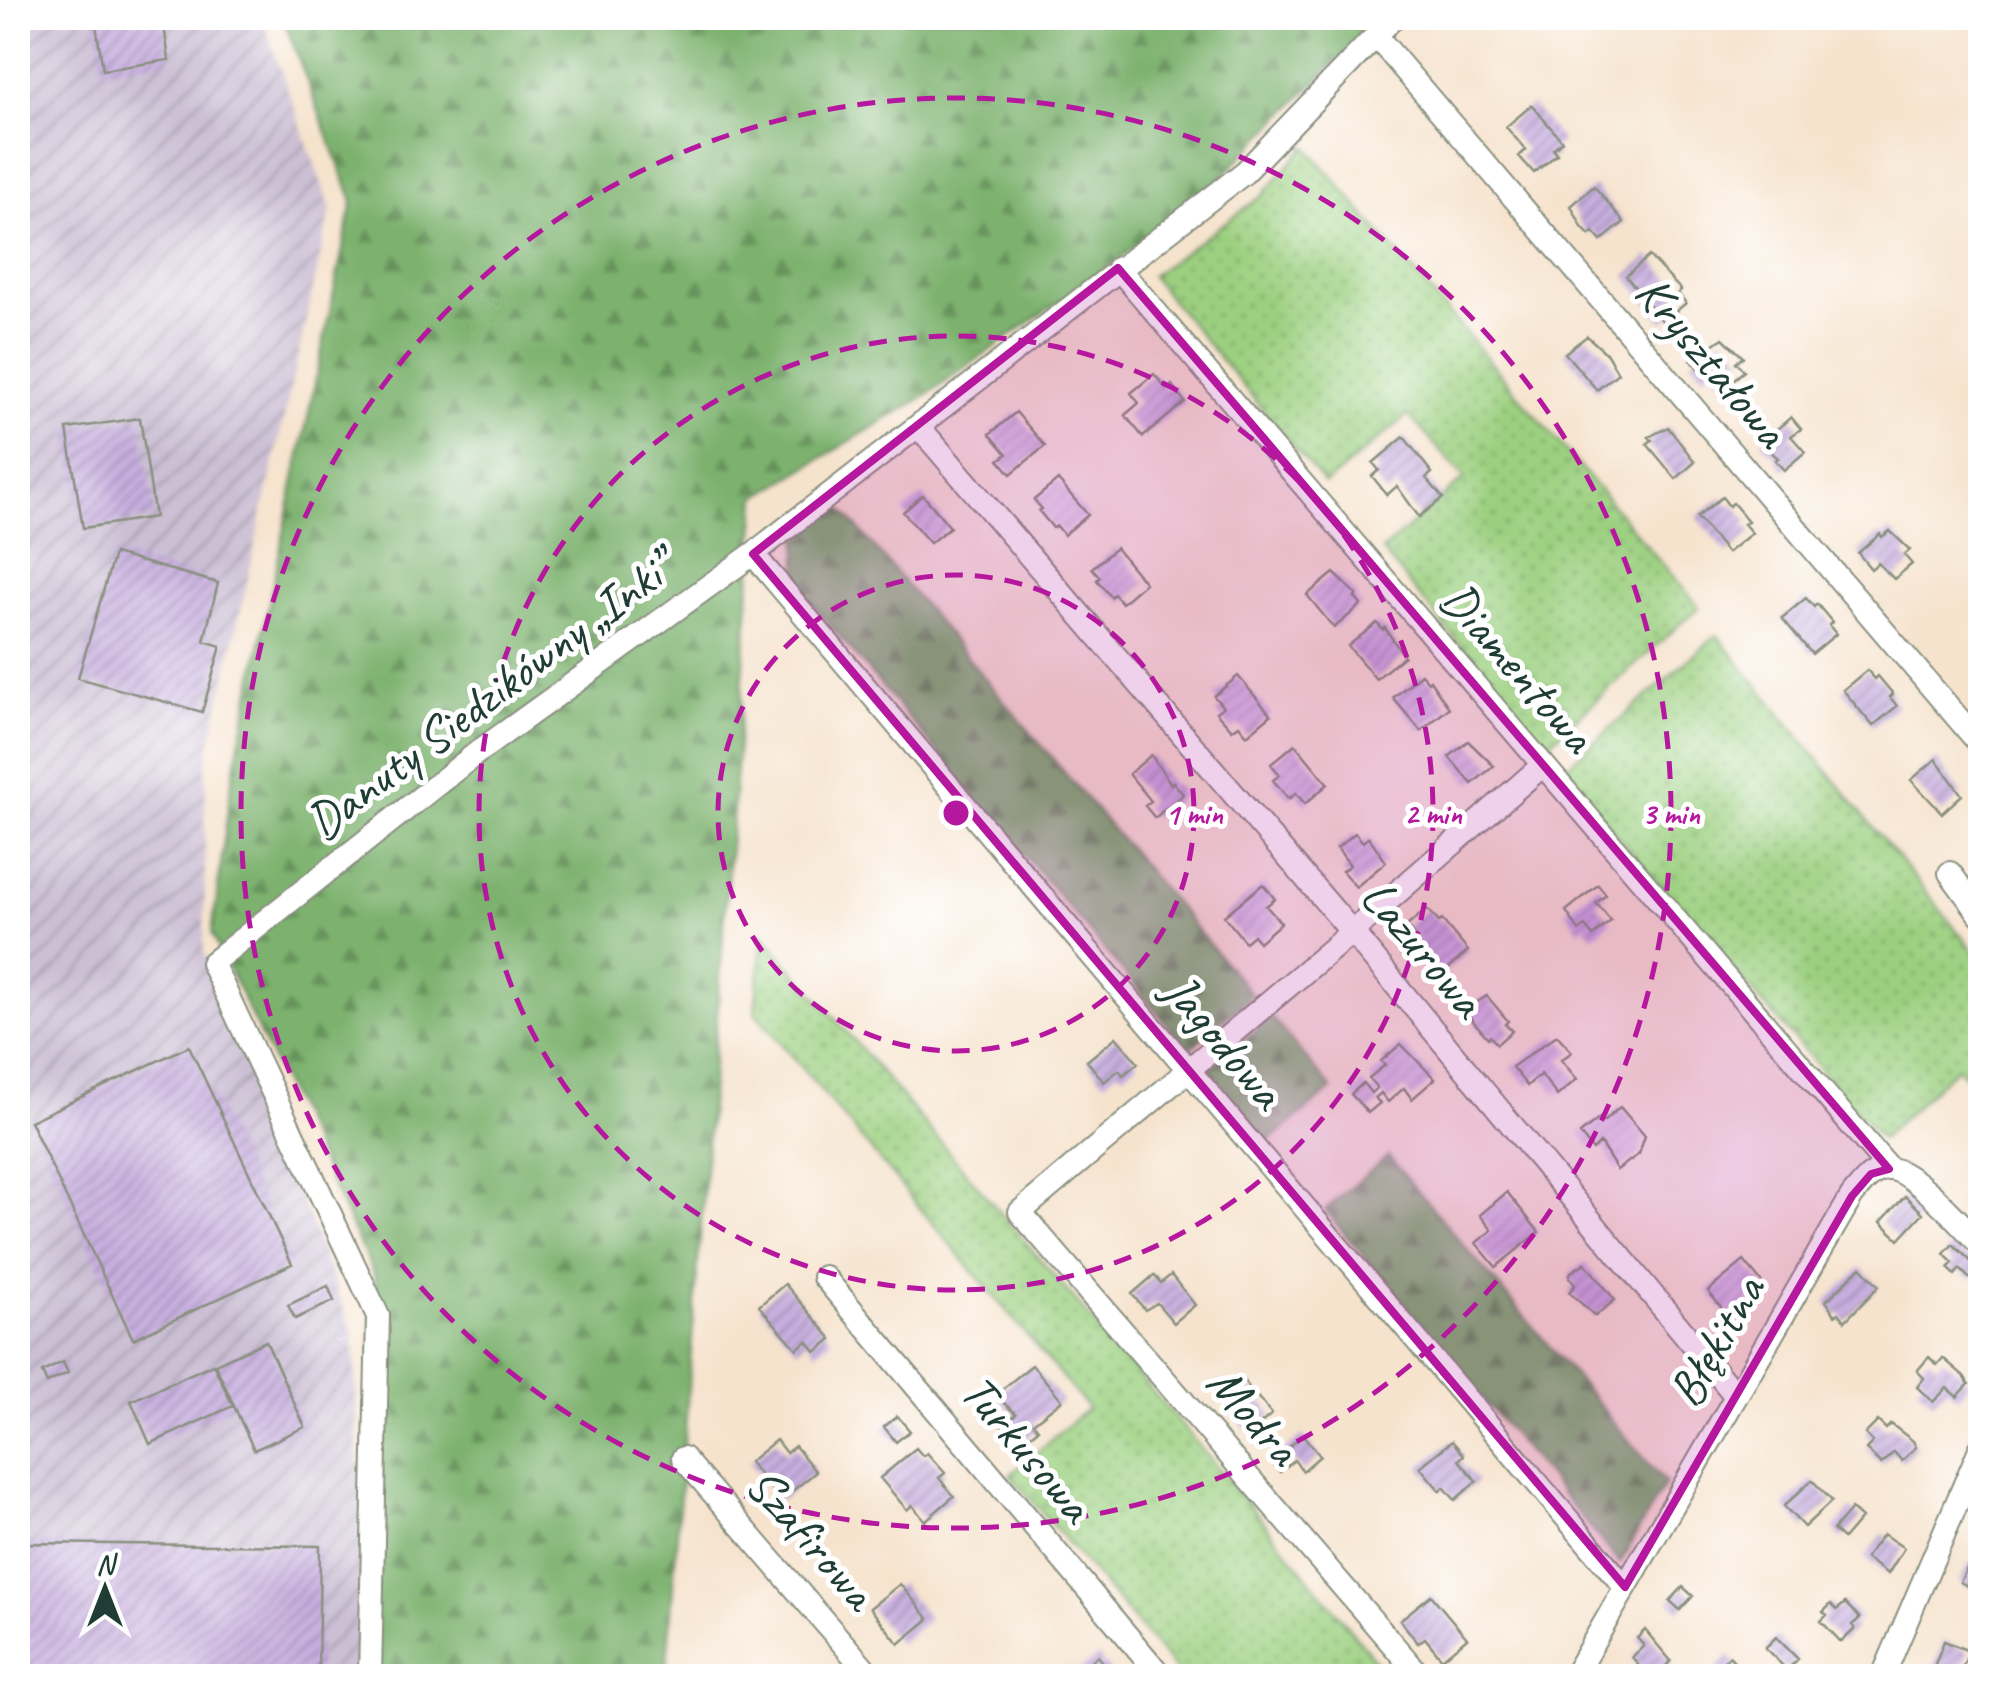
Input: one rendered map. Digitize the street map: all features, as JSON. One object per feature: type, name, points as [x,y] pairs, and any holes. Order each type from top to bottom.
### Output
[{"type":"street","name":"Danuty Siedzikówny „Inki”","points":[[370,1676],[378,1316],[212,963],[478,752],[753,554],[1245,172],[1394,18]]},
{"type":"street","name":"Kryształowa","points":[[1376,36],[1980,744]]},
{"type":"street","name":"Diamentowa","points":[[1118,268],[1889,1169]]},
{"type":"street","name":"Lazurowa","points":[[919,426],[1352,932],[1736,1396]]},
{"type":"street","name":"Jagodowa","points":[[753,554],[1626,1587]]},
{"type":"street","points":[[1188,1069],[1543,764]]},
{"type":"street","points":[[1950,873],[1980,914]]},
{"type":"street","name":"Modra","points":[[1188,1069],[1020,1212],[1420,1676]]},
{"type":"street","points":[[1889,1169],[1900,1172],[1930,1194],[1980,1244]]},
{"type":"street","name":"Błękitna","points":[[1574,1676],[1852,1196],[1871,1174],[1889,1169]]},
{"type":"street","name":"Turkusowa","points":[[824,1277],[1161,1676]]},
{"type":"street","points":[[1883,1676],[1980,1449]]},
{"type":"street","name":"Szafirowa","points":[[683,1458],[871,1676]]},
{"type":"highlighted area","points":[[1118,268],[1889,1169],[1871,1174],[1852,1196],[1625,1587],[753,554]]},
{"type":"shaded area","points":[[18,18],[262,18],[331,209],[206,764],[204,952],[354,1335],[366,1676],[18,1676]]},
{"type":"green space","points":[[283,18],[1380,18],[1213,185],[1113,263],[927,395],[757,497],[666,1676],[366,1676],[365,1581],[375,1276],[212,934],[231,786],[353,201]]},
{"type":"green space","points":[[1306,146],[1699,607],[1545,747],[1382,551],[1465,478],[1408,415],[1325,484],[1151,276],[1262,196]]},
{"type":"green space","points":[[836,502],[1252,995],[1189,1050],[798,587],[798,531]]},
{"type":"green space","points":[[1717,635],[1980,959],[1980,1091],[1957,1067],[1881,1139],[1561,771]]},
{"type":"green space","points":[[763,934],[1257,1514],[1388,1676],[1181,1676],[1010,1475],[1088,1408],[755,1012]]},
{"type":"green space","points":[[1271,1017],[1332,1089],[1268,1142],[1209,1069]]},
{"type":"green space","points":[[1388,1156],[1665,1483],[1620,1563],[1325,1210]]},
{"type":"building","points":[[95,18],[163,18],[169,60],[103,70]]},
{"type":"building","points":[[1532,105],[1562,141],[1553,149],[1557,154],[1534,173],[1519,156],[1526,150],[1506,127]]},
{"type":"building","points":[[1594,186],[1624,222],[1601,241],[1582,227],[1571,206]]},
{"type":"building","points":[[1649,256],[1681,290],[1678,293],[1686,303],[1663,322],[1626,276]]},
{"type":"building","points":[[1587,336],[1606,353],[1618,373],[1597,390],[1565,353]]},
{"type":"building","points":[[1723,338],[1743,357],[1736,362],[1744,371],[1727,385],[1711,369],[1704,375],[1691,360]]},
{"type":"building","points":[[1154,374],[1167,389],[1172,385],[1185,402],[1143,437],[1125,415],[1139,403],[1131,393]]},
{"type":"building","points":[[1016,412],[1045,446],[1011,474],[999,460],[1007,454],[990,434]]},
{"type":"building","points":[[1791,417],[1801,429],[1791,436],[1805,452],[1784,470],[1775,460],[1778,458],[1761,443]]},
{"type":"building","points":[[140,418],[155,517],[83,528],[67,429]]},
{"type":"building","points":[[1668,427],[1695,462],[1676,479],[1647,444],[1652,440],[1649,437]]},
{"type":"building","points":[[1404,437],[1432,473],[1426,478],[1443,498],[1419,517],[1397,486],[1387,495],[1372,476],[1379,470],[1373,463]]},
{"type":"building","points":[[1058,480],[1088,515],[1064,535],[1057,526],[1053,528],[1034,500]]},
{"type":"building","points":[[923,495],[950,527],[930,543],[903,512]]},
{"type":"building","points":[[1722,497],[1729,506],[1733,503],[1748,521],[1744,524],[1752,533],[1727,553],[1697,517]]},
{"type":"building","points":[[1890,531],[1910,550],[1904,555],[1912,564],[1894,579],[1878,563],[1871,569],[1858,553],[1880,534],[1882,537]]},
{"type":"building","points":[[1116,548],[1145,583],[1122,603],[1114,594],[1111,597],[1092,568]]},
{"type":"building","points":[[114,554],[218,583],[204,641],[221,646],[202,712],[78,678]]},
{"type":"building","points":[[1334,573],[1357,595],[1361,605],[1334,628],[1307,595]]},
{"type":"building","points":[[1806,598],[1814,607],[1817,604],[1832,622],[1829,625],[1836,634],[1812,654],[1782,618]]},
{"type":"building","points":[[1377,623],[1385,628],[1404,656],[1376,679],[1348,646]]},
{"type":"building","points":[[1867,670],[1875,679],[1878,676],[1893,694],[1890,697],[1897,706],[1873,726],[1843,690]]},
{"type":"building","points":[[1421,674],[1430,680],[1449,708],[1421,731],[1393,698]]},
{"type":"building","points":[[1238,676],[1271,715],[1247,735],[1239,725],[1232,730],[1216,712],[1223,707],[1214,696]]},
{"type":"building","points":[[1468,741],[1494,766],[1472,784],[1449,757]]},
{"type":"building","points":[[1295,744],[1328,784],[1305,804],[1296,793],[1289,799],[1273,780],[1280,775],[1271,764]]},
{"type":"building","points":[[1151,755],[1183,794],[1168,811],[1166,808],[1155,818],[1145,806],[1151,801],[1129,774]]},
{"type":"building","points":[[1936,759],[1962,795],[1942,813],[1911,780]]},
{"type":"building","points":[[1355,833],[1363,842],[1369,837],[1386,862],[1356,887],[1342,871],[1350,865],[1337,848]]},
{"type":"building","points":[[1263,884],[1275,899],[1266,906],[1281,923],[1259,942],[1253,935],[1245,942],[1224,916]]},
{"type":"building","points":[[1598,885],[1606,895],[1596,903],[1611,921],[1593,936],[1585,926],[1579,931],[1566,911]]},
{"type":"building","points":[[1427,909],[1439,922],[1442,920],[1468,951],[1441,975],[1414,943],[1418,939],[1407,926]]},
{"type":"building","points":[[1487,996],[1512,1031],[1497,1044],[1467,1014],[1471,1006]]},
{"type":"building","points":[[1557,1035],[1572,1052],[1561,1060],[1577,1079],[1557,1096],[1541,1074],[1527,1086],[1512,1067]]},
{"type":"building","points":[[1116,1037],[1138,1063],[1123,1075],[1119,1070],[1104,1082],[1087,1061]]},
{"type":"building","points":[[1401,1044],[1435,1079],[1412,1099],[1404,1088],[1388,1102],[1381,1093],[1375,1098],[1380,1103],[1368,1113],[1351,1094],[1363,1083],[1371,1093],[1377,1088],[1369,1078]]},
{"type":"building","points":[[189,1046],[292,1264],[133,1339],[30,1121]]},
{"type":"building","points":[[1620,1107],[1645,1136],[1639,1154],[1617,1170],[1600,1143],[1593,1150],[1580,1134]]},
{"type":"building","points":[[1507,1192],[1539,1232],[1496,1267],[1476,1243],[1492,1230],[1480,1215]]},
{"type":"building","points":[[1905,1196],[1923,1213],[1899,1239],[1881,1222]]},
{"type":"building","points":[[1953,1244],[1979,1269],[1970,1279],[1960,1269],[1955,1275],[1948,1268],[1953,1263],[1944,1254]]},
{"type":"building","points":[[1744,1261],[1763,1284],[1748,1303],[1727,1315],[1708,1291]]},
{"type":"building","points":[[1585,1263],[1615,1300],[1595,1316],[1569,1292],[1575,1285],[1569,1277],[1571,1272]]},
{"type":"building","points":[[1861,1267],[1879,1286],[1845,1321],[1839,1313],[1835,1315],[1826,1301]]},
{"type":"building","points":[[1154,1275],[1161,1283],[1171,1275],[1195,1305],[1174,1323],[1157,1303],[1145,1310],[1132,1294]]},
{"type":"building","points":[[785,1284],[832,1339],[816,1352],[807,1341],[797,1349],[759,1306]]},
{"type":"building","points":[[328,1286],[334,1301],[295,1319],[288,1305]]},
{"type":"building","points":[[266,1341],[305,1427],[254,1450],[215,1364]]},
{"type":"building","points":[[1929,1357],[1937,1365],[1943,1358],[1964,1376],[1969,1384],[1957,1397],[1947,1388],[1933,1402],[1917,1387],[1924,1378],[1917,1371]]},
{"type":"building","points":[[63,1362],[68,1373],[47,1383],[42,1372]]},
{"type":"building","points":[[213,1364],[233,1406],[150,1444],[131,1401]]},
{"type":"building","points":[[1032,1365],[1062,1400],[1033,1423],[1038,1429],[1018,1446],[1002,1425],[1016,1414],[995,1395]]},
{"type":"building","points":[[1243,1380],[1272,1414],[1249,1433],[1224,1397]]},
{"type":"building","points":[[897,1416],[910,1431],[896,1442],[884,1427]]},
{"type":"building","points":[[1878,1421],[1886,1429],[1891,1424],[1913,1441],[1916,1447],[1902,1461],[1894,1452],[1881,1464],[1866,1449],[1873,1442],[1865,1434]]},
{"type":"building","points":[[1303,1435],[1320,1456],[1303,1471],[1294,1460],[1280,1472],[1271,1462]]},
{"type":"building","points":[[776,1440],[786,1453],[795,1446],[816,1472],[781,1500],[749,1462]]},
{"type":"building","points":[[1452,1441],[1464,1455],[1459,1460],[1477,1481],[1455,1500],[1444,1487],[1440,1491],[1420,1467]]},
{"type":"building","points":[[916,1448],[923,1456],[927,1453],[945,1473],[939,1478],[954,1496],[925,1521],[912,1505],[907,1510],[880,1478]]},
{"type":"building","points":[[1812,1480],[1832,1501],[1804,1527],[1784,1506]]},
{"type":"building","points":[[1851,1509],[1861,1518],[1843,1539],[1833,1530]]},
{"type":"building","points":[[1883,1534],[1904,1548],[1888,1574],[1865,1558]]},
{"type":"building","points":[[18,1543],[320,1546],[318,1676],[18,1676]]},
{"type":"building","points":[[1974,1555],[1980,1558],[1980,1593],[1960,1582]]},
{"type":"building","points":[[900,1584],[929,1619],[899,1644],[870,1608]]},
{"type":"building","points":[[1683,1587],[1693,1596],[1680,1610],[1670,1601]]},
{"type":"building","points":[[1431,1595],[1467,1638],[1442,1659],[1425,1638],[1418,1643],[1400,1620]]},
{"type":"building","points":[[1845,1603],[1860,1618],[1841,1642],[1821,1621],[1831,1604],[1837,1610]]},
{"type":"building","points":[[1645,1630],[1671,1661],[1656,1676],[1643,1671],[1632,1657],[1644,1646],[1637,1638]]},
{"type":"building","points":[[1776,1637],[1798,1659],[1787,1670],[1765,1648]]},
{"type":"building","points":[[1944,1641],[1969,1651],[1959,1676],[1933,1669]]},
{"type":"building","points":[[1098,1656],[1111,1672],[1105,1676],[1072,1676]]},
{"type":"building","points":[[1729,1656],[1739,1666],[1729,1676],[1723,1676],[1715,1670]]}]
